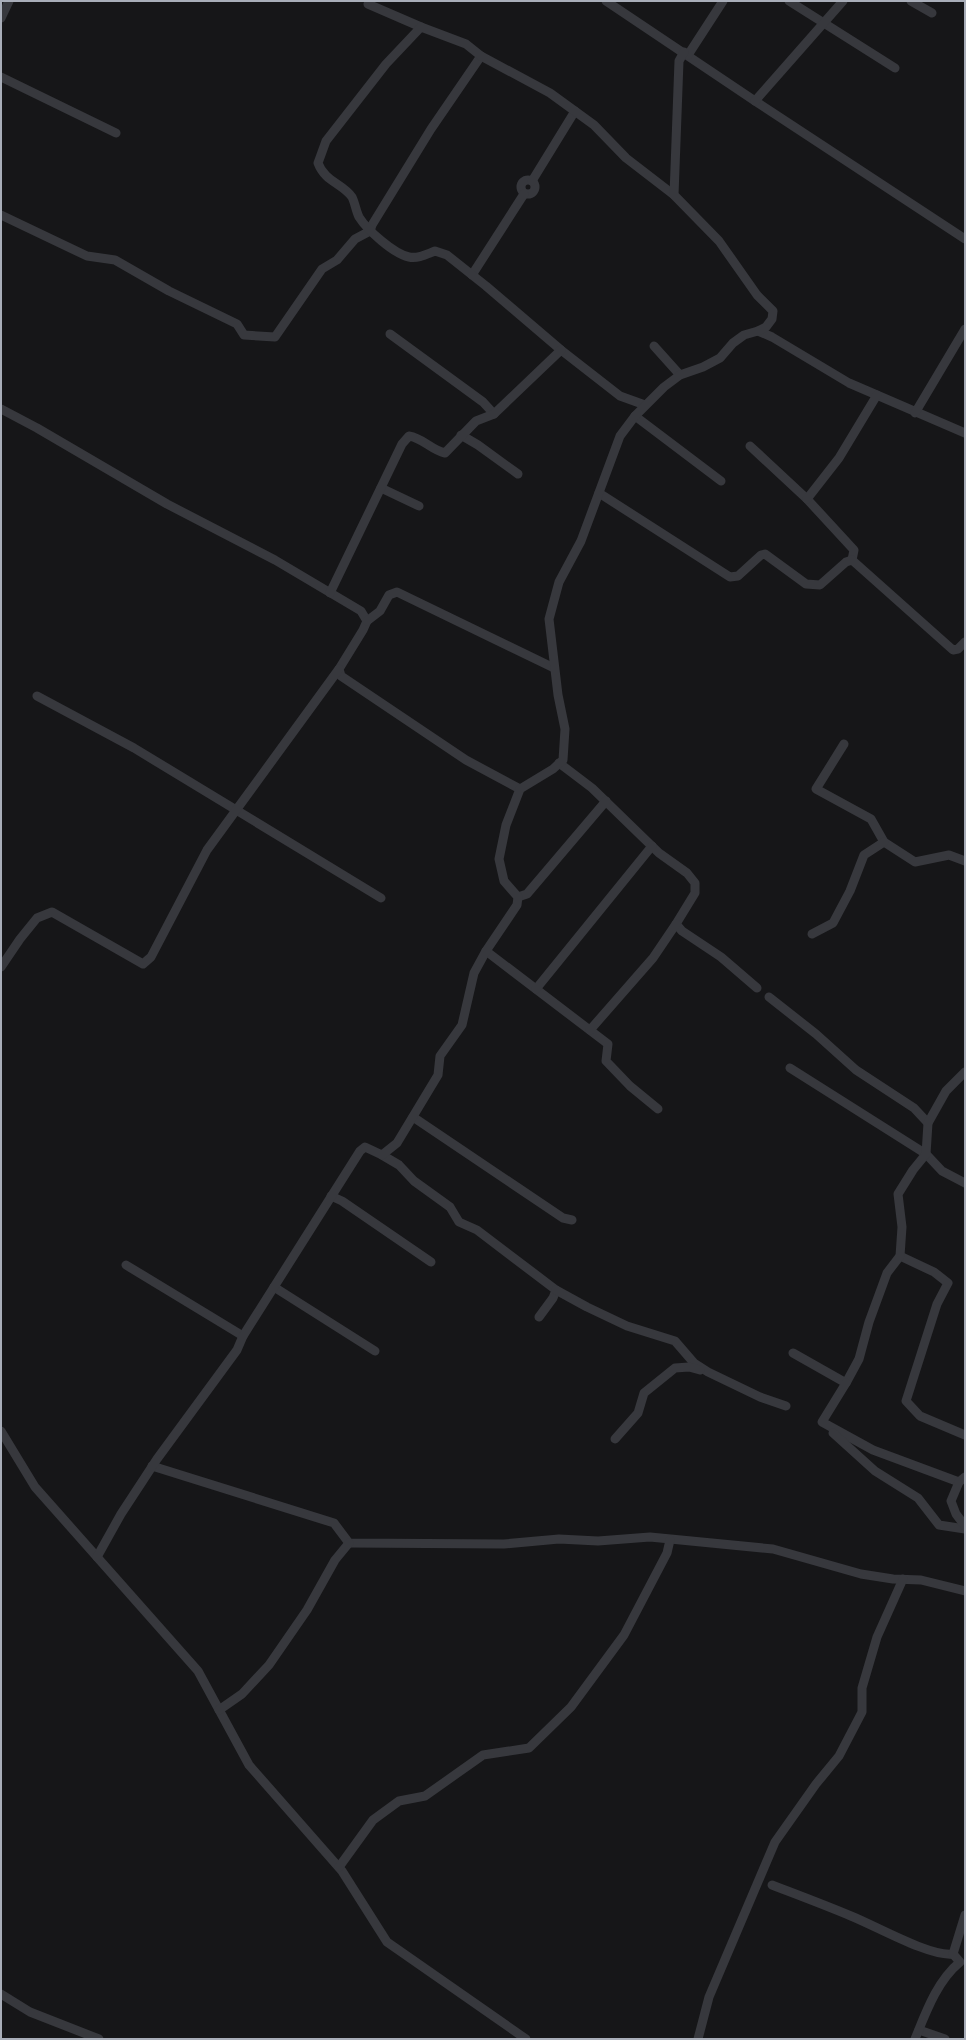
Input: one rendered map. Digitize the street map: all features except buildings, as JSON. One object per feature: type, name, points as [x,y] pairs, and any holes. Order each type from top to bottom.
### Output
[{"type":"street","points":[[1,18],[9,1]]},
{"type":"street","points":[[606,1],[965,239]]},
{"type":"street","points":[[674,195],[679,61],[686,54],[723,1]]},
{"type":"street","points":[[789,1],[895,68]]},
{"type":"street","points":[[755,101],[843,1]]},
{"type":"street","points":[[911,1],[932,14]]},
{"type":"street","points":[[368,4],[421,27],[466,44],[480,56],[550,93],[575,111],[594,126],[626,158],[674,195],[719,241],[757,296],[772,311],[772,319],[766,327],[744,335],[733,343],[720,358],[703,367],[680,375],[664,387],[634,416],[620,436],[581,541],[559,582],[549,619],[554,668],[565,729],[563,760],[520,789],[506,825],[499,859],[504,881],[518,897],[517,905],[486,951],[474,973],[462,1025],[440,1056],[438,1075],[397,1143],[382,1155]]},
{"type":"street","points":[[421,27],[386,64],[326,141],[318,163],[321,173],[351,197],[359,217],[370,231],[394,249],[409,257],[422,257],[435,251],[447,255],[472,274],[561,350],[620,396],[645,405]]},
{"type":"street","points":[[1,215],[87,256],[116,260],[169,291],[237,324],[244,335],[275,337],[322,269],[337,260],[355,239],[370,231],[372,224],[431,128],[480,56]]},
{"type":"street","points":[[1,77],[116,134]]},
{"type":"street","points":[[472,274],[524,194],[521,190],[521,184],[526,180],[532,181],[575,111]]},
{"type":"street","points":[[915,413],[965,329]]},
{"type":"street","points":[[758,331],[772,337],[849,383],[915,413],[965,433]]},
{"type":"street","points":[[390,334],[483,402],[494,414]]},
{"type":"street","points":[[654,346],[680,375]]},
{"type":"street","points":[[330,593],[402,444],[409,436],[418,437],[438,451],[445,453],[476,421],[494,414],[561,350]]},
{"type":"street","points":[[807,499],[839,458],[877,395]]},
{"type":"street","points":[[1,409],[37,428],[167,504],[275,560],[361,611],[366,621]]},
{"type":"street","points":[[634,416],[721,481]]},
{"type":"street","points":[[461,435],[478,444],[518,474]]},
{"type":"street","points":[[750,446],[807,499],[854,550],[852,560]]},
{"type":"street","points":[[381,488],[419,506]]},
{"type":"street","points":[[598,493],[730,577],[738,576],[761,555],[765,554],[806,584],[820,585],[846,562],[852,560]]},
{"type":"street","points":[[852,560],[953,650],[958,649],[965,642]]},
{"type":"street","points":[[1,967],[20,939],[37,918],[52,912],[143,964],[151,957],[207,850],[295,727],[339,670],[363,630],[366,621],[380,611],[389,595],[397,592],[554,668]]},
{"type":"street","points":[[339,670],[341,676],[466,760],[520,789]]},
{"type":"street","points":[[37,696],[134,748],[237,809],[381,898]]},
{"type":"street","points":[[844,744],[816,788],[870,818],[884,842],[915,862],[949,855],[965,861]]},
{"type":"street","points":[[559,763],[592,788],[652,846],[686,873],[695,883],[695,893],[653,958],[590,1030]]},
{"type":"street","points":[[518,897],[527,894],[606,801]]},
{"type":"street","points":[[812,934],[833,923],[850,891],[864,855],[884,842]]},
{"type":"street","points":[[536,989],[652,846]]},
{"type":"street","points":[[676,924],[682,931],[721,957],[757,988]]},
{"type":"street","points":[[486,951],[608,1044],[606,1060],[630,1086],[658,1109]]},
{"type":"street","points":[[769,997],[816,1034],[856,1070],[914,1108],[928,1123]]},
{"type":"street","points":[[790,1068],[926,1154],[942,1171],[965,1183]]},
{"type":"street","points":[[822,1422],[846,1383],[859,1358],[869,1322],[887,1272],[900,1256],[902,1227],[898,1194],[913,1170],[926,1154],[928,1123],[946,1090],[965,1072]]},
{"type":"street","points":[[413,1117],[564,1218],[572,1220]]},
{"type":"street","points":[[97,1556],[121,1514],[152,1466],[188,1416],[222,1374],[237,1350],[243,1336],[331,1196],[360,1151],[365,1147],[399,1165],[414,1181],[450,1207],[459,1222],[477,1230],[556,1290],[627,1326],[674,1341],[694,1363],[708,1372],[760,1397],[786,1406]]},
{"type":"street","points":[[331,1196],[342,1201],[431,1262]]},
{"type":"street","points":[[900,1256],[934,1272],[948,1283],[937,1304],[906,1401],[920,1416],[965,1435]]},
{"type":"street","points":[[126,1266],[243,1336]]},
{"type":"street","points":[[274,1287],[375,1351]]},
{"type":"street","points":[[539,1317],[553,1298],[556,1290]]},
{"type":"street","points":[[792,1353],[846,1383]]},
{"type":"street","points":[[614,1439],[638,1413],[644,1393],[675,1368],[689,1367],[708,1372]]},
{"type":"street","points":[[822,1422],[873,1450],[962,1480],[951,1501],[956,1514],[965,1527]]},
{"type":"street","points":[[822,1422],[876,1471],[918,1498],[938,1525],[965,1527]]},
{"type":"street","points":[[1,1431],[35,1487],[198,1671],[249,1765],[339,1867],[387,1942],[526,2039]]},
{"type":"street","points":[[152,1466],[334,1523],[349,1543]]},
{"type":"street","points":[[349,1543],[504,1544],[559,1539],[598,1541],[650,1537],[773,1549],[861,1574],[903,1580],[921,1580],[965,1591]]},
{"type":"street","points":[[339,1867],[373,1820],[399,1802],[425,1796],[482,1755],[530,1748],[571,1707],[624,1635],[667,1554],[670,1540]]},
{"type":"street","points":[[219,1710],[242,1694],[269,1665],[307,1610],[335,1560],[349,1543]]},
{"type":"street","points":[[698,2039],[709,1996],[775,1842],[816,1784],[839,1756],[862,1712],[862,1688],[877,1636],[903,1580]]},
{"type":"street","points":[[772,1885],[852,1916],[944,1955],[953,1954]]},
{"type":"street","points":[[953,1954],[965,1915]]},
{"type":"street","points":[[915,2039],[947,1973],[962,1963],[953,1954]]},
{"type":"street","points":[[1,1994],[30,2012],[99,2039]]},
{"type":"street","points":[[919,2030],[945,2039]]}]
